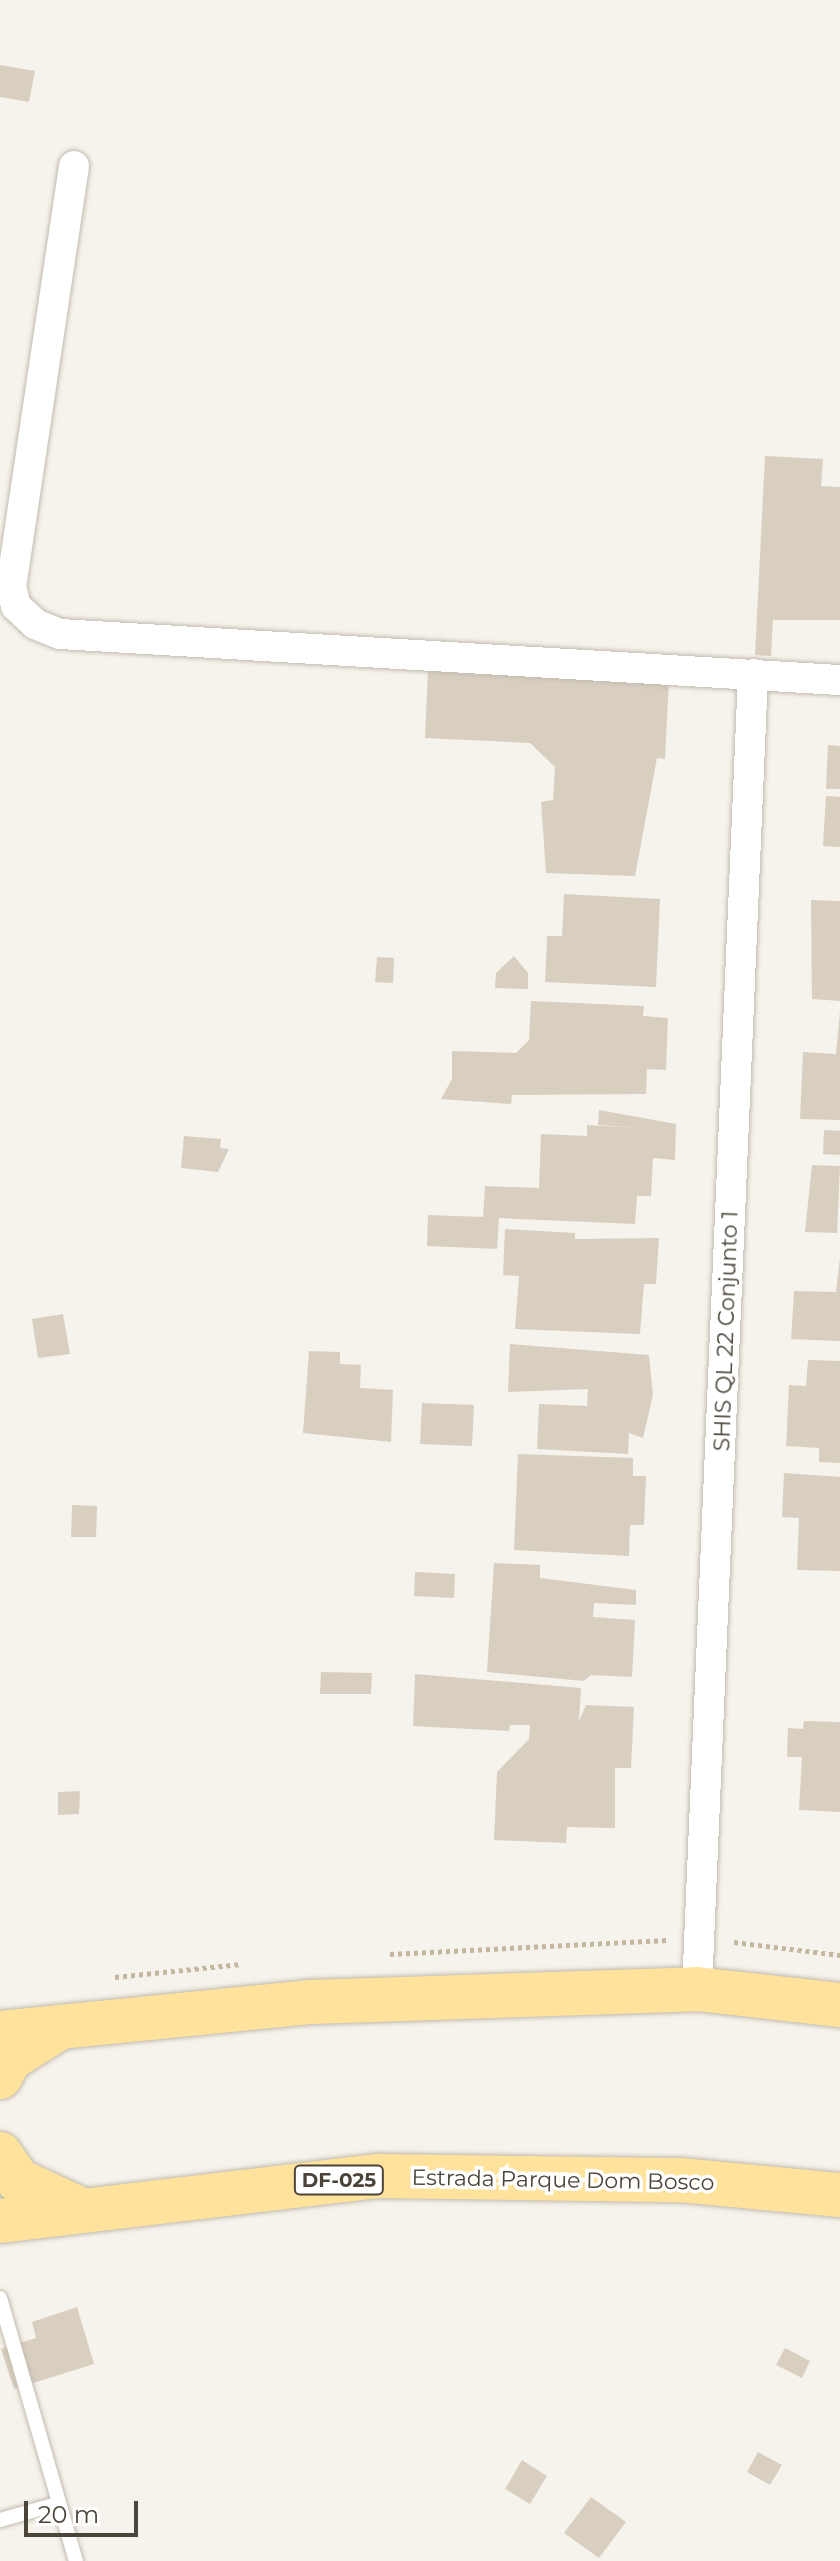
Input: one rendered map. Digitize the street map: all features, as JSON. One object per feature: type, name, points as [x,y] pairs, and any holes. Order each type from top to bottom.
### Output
[{"type":"main road","points":[[0,2033],[312,2002],[697,1989],[840,2005]]},
{"type":"main road","points":[[0,2077],[10,2059],[65,2025]]},
{"type":"main road","points":[[0,2154],[19,2181],[80,2209]]},
{"type":"main road","name":"Estrada Parque Dom Bosco","points":[[0,2221],[80,2209],[379,2176],[680,2180],[840,2195]]},
{"type":"street","points":[[74,166],[11,586],[16,606],[35,624],[60,634],[840,680]]},
{"type":"street","name":"SHIS QL 22 Conjunto 1","points":[[697,1989],[753,674]]},
{"type":"lane","points":[[0,2298],[57,2504],[76,2561]]},
{"type":"lane","points":[[0,2520],[57,2504]]},
{"type":"building","points":[[0,65],[35,71],[29,102],[0,97]]},
{"type":"building","points":[[765,456],[823,459],[821,486],[840,487],[840,620],[773,620],[771,656],[755,655]]},
{"type":"building","points":[[428,669],[669,680],[665,759],[657,758],[635,876],[546,873],[541,802],[553,800],[555,767],[530,743],[425,738]]},
{"type":"building","points":[[828,745],[840,746],[840,789],[826,789]]},
{"type":"building","points":[[826,796],[840,797],[840,847],[823,846]]},
{"type":"building","points":[[564,894],[660,899],[656,987],[545,982],[547,936],[562,936]]},
{"type":"building","points":[[811,900],[840,901],[840,1001],[812,999]]},
{"type":"building","points":[[514,956],[528,973],[528,989],[495,988],[496,973]]},
{"type":"building","points":[[377,957],[394,958],[393,983],[375,982]]},
{"type":"building","points":[[531,1001],[644,1006],[643,1016],[668,1018],[666,1070],[647,1069],[646,1094],[512,1095],[511,1104],[441,1099],[452,1079],[452,1051],[516,1053],[529,1040]]},
{"type":"building","points":[[840,1011],[840,1120],[800,1119],[803,1052],[836,1054]]},
{"type":"building","points":[[599,1110],[676,1124],[675,1160],[653,1158],[651,1196],[637,1196],[635,1224],[499,1218],[497,1249],[427,1246],[428,1215],[483,1217],[485,1186],[539,1188],[541,1134],[587,1136],[587,1125],[639,1128],[598,1125]]},
{"type":"building","points":[[824,1130],[840,1131],[840,1155],[823,1154]]},
{"type":"building","points":[[184,1136],[221,1139],[220,1148],[229,1149],[218,1172],[181,1168]]},
{"type":"building","points":[[812,1165],[840,1166],[837,1233],[805,1232]]},
{"type":"building","points":[[505,1229],[575,1233],[575,1239],[659,1238],[656,1284],[644,1284],[640,1334],[515,1329],[519,1276],[503,1275]]},
{"type":"building","points":[[840,1257],[840,1341],[791,1339],[794,1291],[836,1292]]},
{"type":"building","points":[[63,1314],[70,1354],[38,1358],[32,1319]]},
{"type":"building","points":[[510,1344],[649,1355],[653,1395],[643,1438],[629,1433],[628,1454],[537,1449],[539,1404],[587,1406],[588,1389],[508,1392]]},
{"type":"building","points":[[309,1351],[340,1352],[340,1364],[361,1365],[360,1388],[393,1390],[391,1442],[303,1433]]},
{"type":"building","points":[[808,1360],[840,1361],[840,1463],[819,1462],[819,1448],[786,1446],[789,1385],[806,1386]]},
{"type":"building","points":[[422,1403],[474,1405],[472,1446],[420,1444]]},
{"type":"building","points":[[518,1454],[633,1458],[633,1476],[646,1476],[644,1525],[630,1525],[629,1556],[514,1550]]},
{"type":"building","points":[[784,1473],[840,1477],[840,1571],[797,1570],[799,1518],[782,1517]]},
{"type":"building","points":[[72,1505],[97,1506],[96,1537],[71,1537]]},
{"type":"building","points":[[494,1563],[540,1565],[540,1578],[636,1590],[636,1605],[594,1603],[593,1617],[635,1620],[632,1677],[591,1675],[584,1681],[487,1672]]},
{"type":"building","points":[[415,1572],[455,1574],[454,1598],[414,1596]]},
{"type":"building","points":[[321,1672],[372,1673],[371,1694],[320,1694]]},
{"type":"building","points":[[415,1674],[581,1688],[579,1721],[586,1705],[634,1707],[631,1768],[615,1768],[615,1828],[567,1827],[566,1843],[494,1840],[497,1772],[529,1739],[530,1725],[510,1725],[509,1731],[413,1726]]},
{"type":"building","points":[[804,1721],[840,1722],[840,1812],[799,1810],[802,1757],[787,1757],[788,1728],[803,1729]]},
{"type":"building","points":[[80,1791],[79,1814],[58,1815],[58,1792]]},
{"type":"building","points":[[77,2307],[94,2364],[14,2389],[1,2349],[36,2338],[32,2322]]},
{"type":"building","points":[[785,2348],[810,2361],[802,2378],[776,2365]]},
{"type":"building","points":[[758,2452],[782,2465],[770,2485],[747,2472]]},
{"type":"building","points":[[522,2460],[547,2476],[530,2504],[505,2489]]},
{"type":"building","points":[[591,2497],[626,2522],[599,2558],[564,2533]]}]
